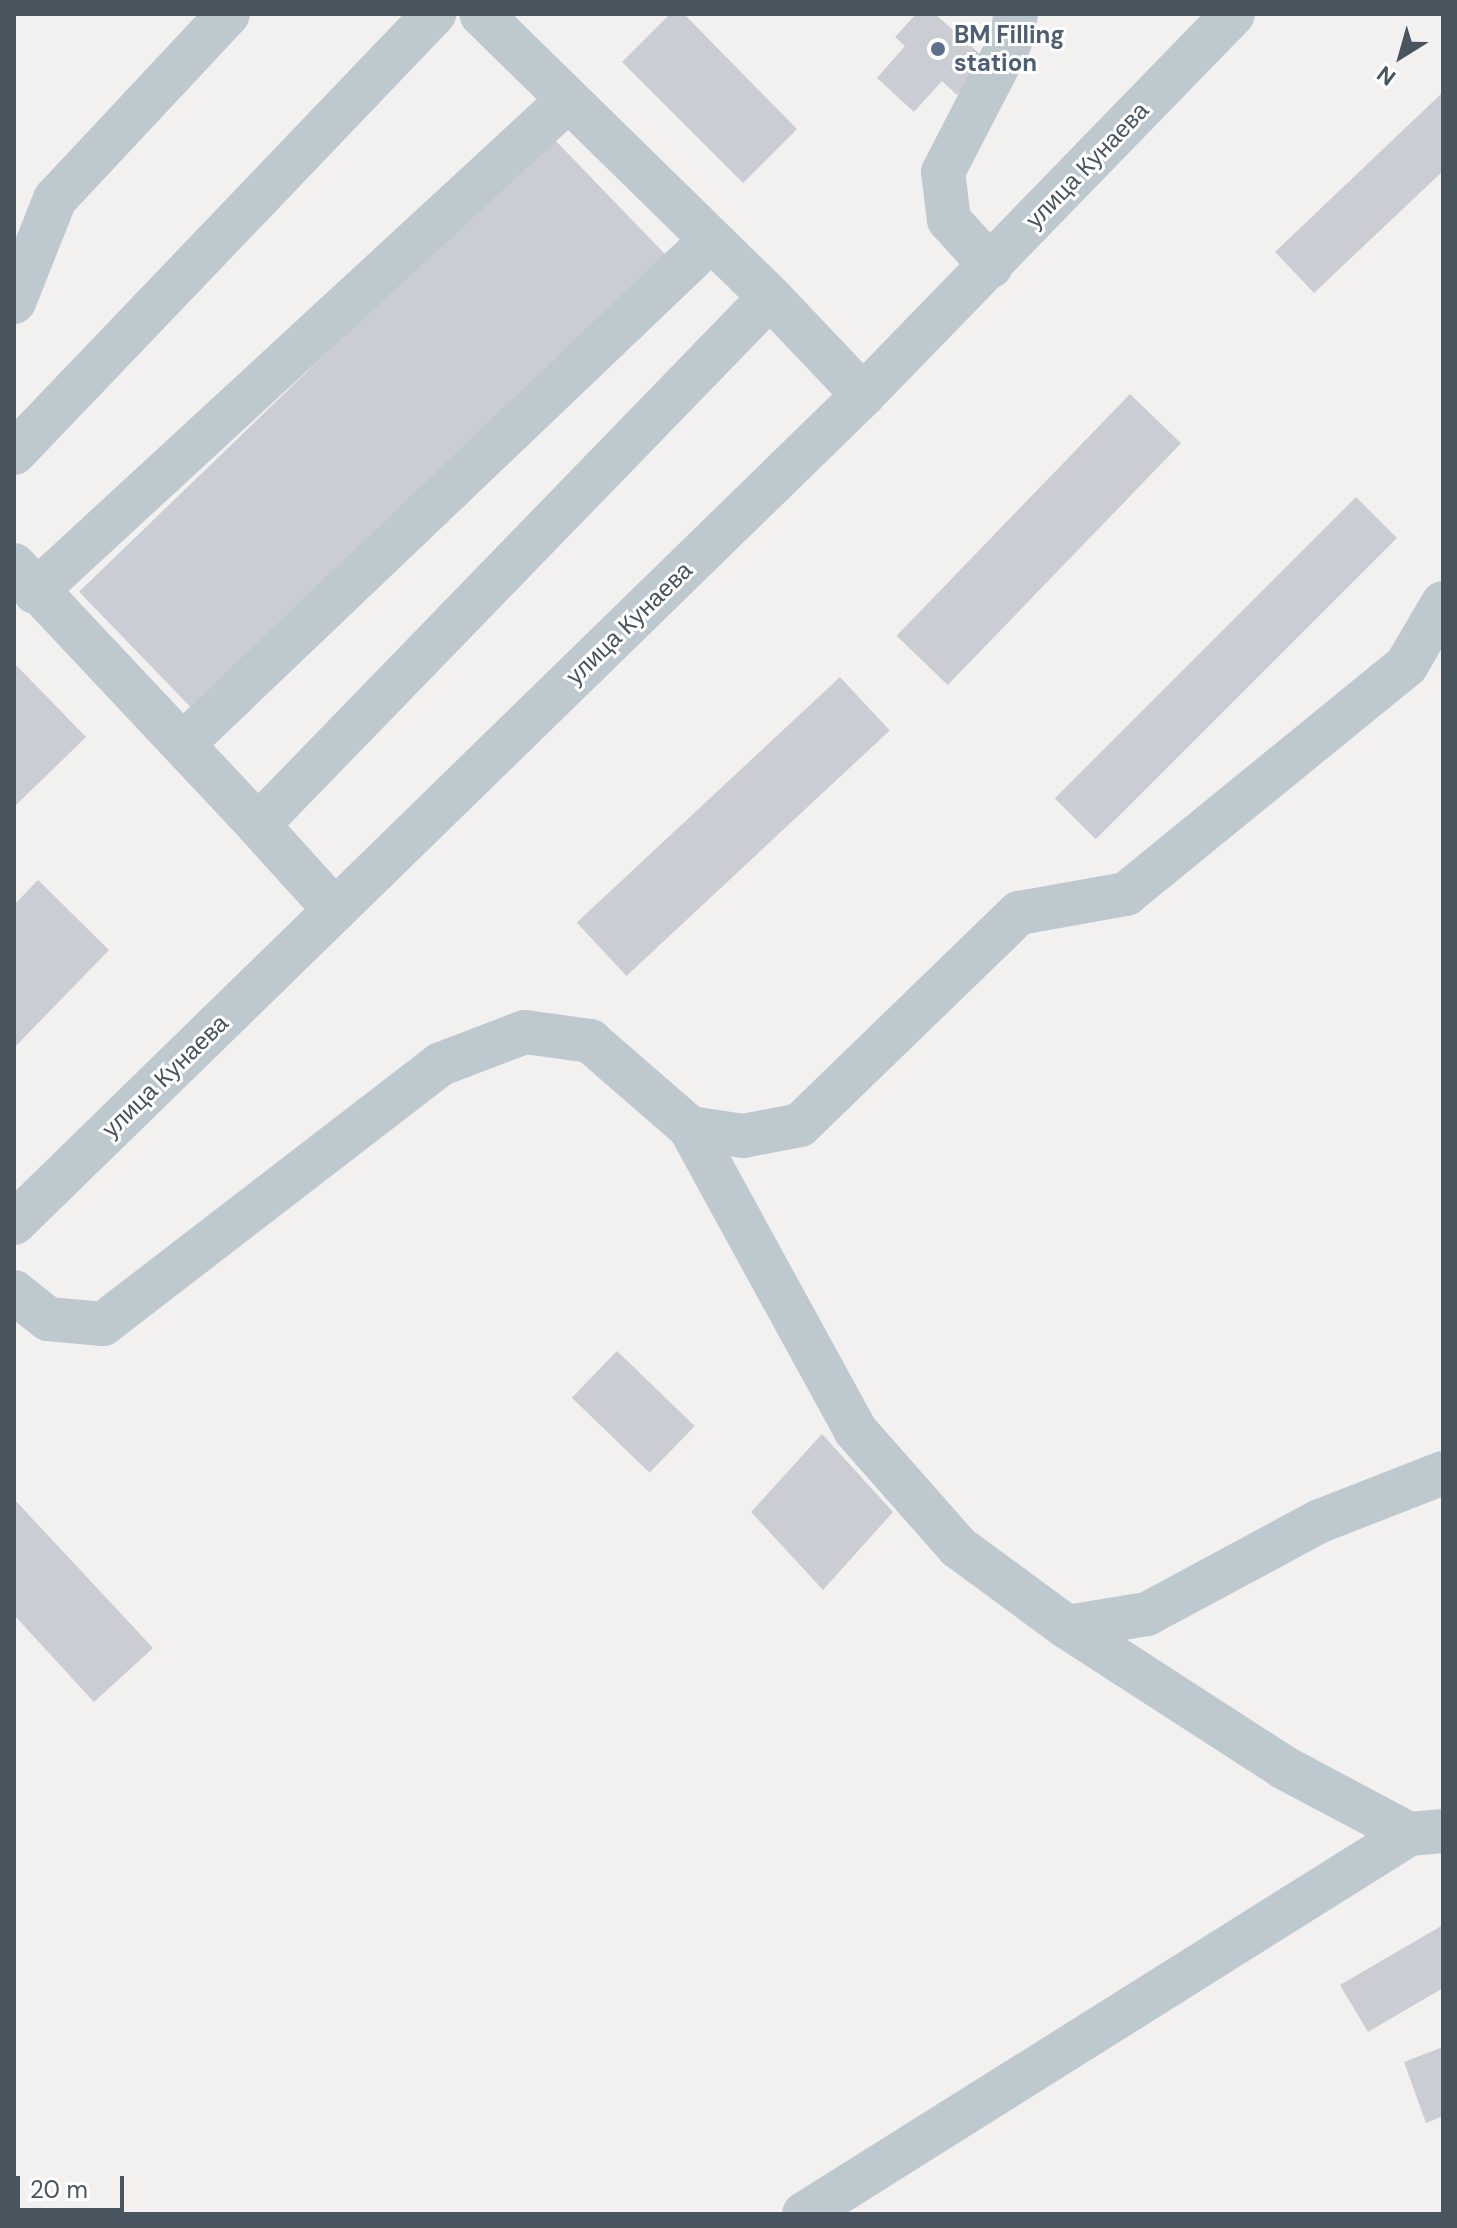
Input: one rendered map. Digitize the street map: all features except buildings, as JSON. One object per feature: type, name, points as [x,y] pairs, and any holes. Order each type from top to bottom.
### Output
[{"type":"street","points":[[14,302],[55,199],[228,14]]},
{"type":"street","points":[[14,453],[434,14]]},
{"type":"street","points":[[481,14],[708,243],[770,297],[863,395]]},
{"type":"street","points":[[991,266],[949,220],[943,172],[1010,42],[1016,14]]},
{"type":"street","name":"улица Кунаева","points":[[14,1223],[863,395],[991,266],[1216,19]]},
{"type":"street","points":[[335,910],[184,743],[25,579],[567,101]]},
{"type":"street","points":[[184,743],[708,243]]},
{"type":"street","points":[[258,825],[770,297]]},
{"type":"street","points":[[690,1128],[743,1136],[800,1125],[1019,913],[1126,894],[1406,666],[1443,603]]},
{"type":"street","points":[[14,1292],[48,1319],[103,1324],[441,1064],[525,1032],[590,1041],[690,1128],[855,1430],[958,1547],[1067,1627],[1283,1767],[1426,1833]]},
{"type":"street","points":[[1067,1627],[1147,1614],[1320,1521],[1443,1473]]},
{"type":"street","points":[[804,2214],[1426,1833]]},
{"type":"place","name":"BM Filling station","points":[[938,49]]}]
